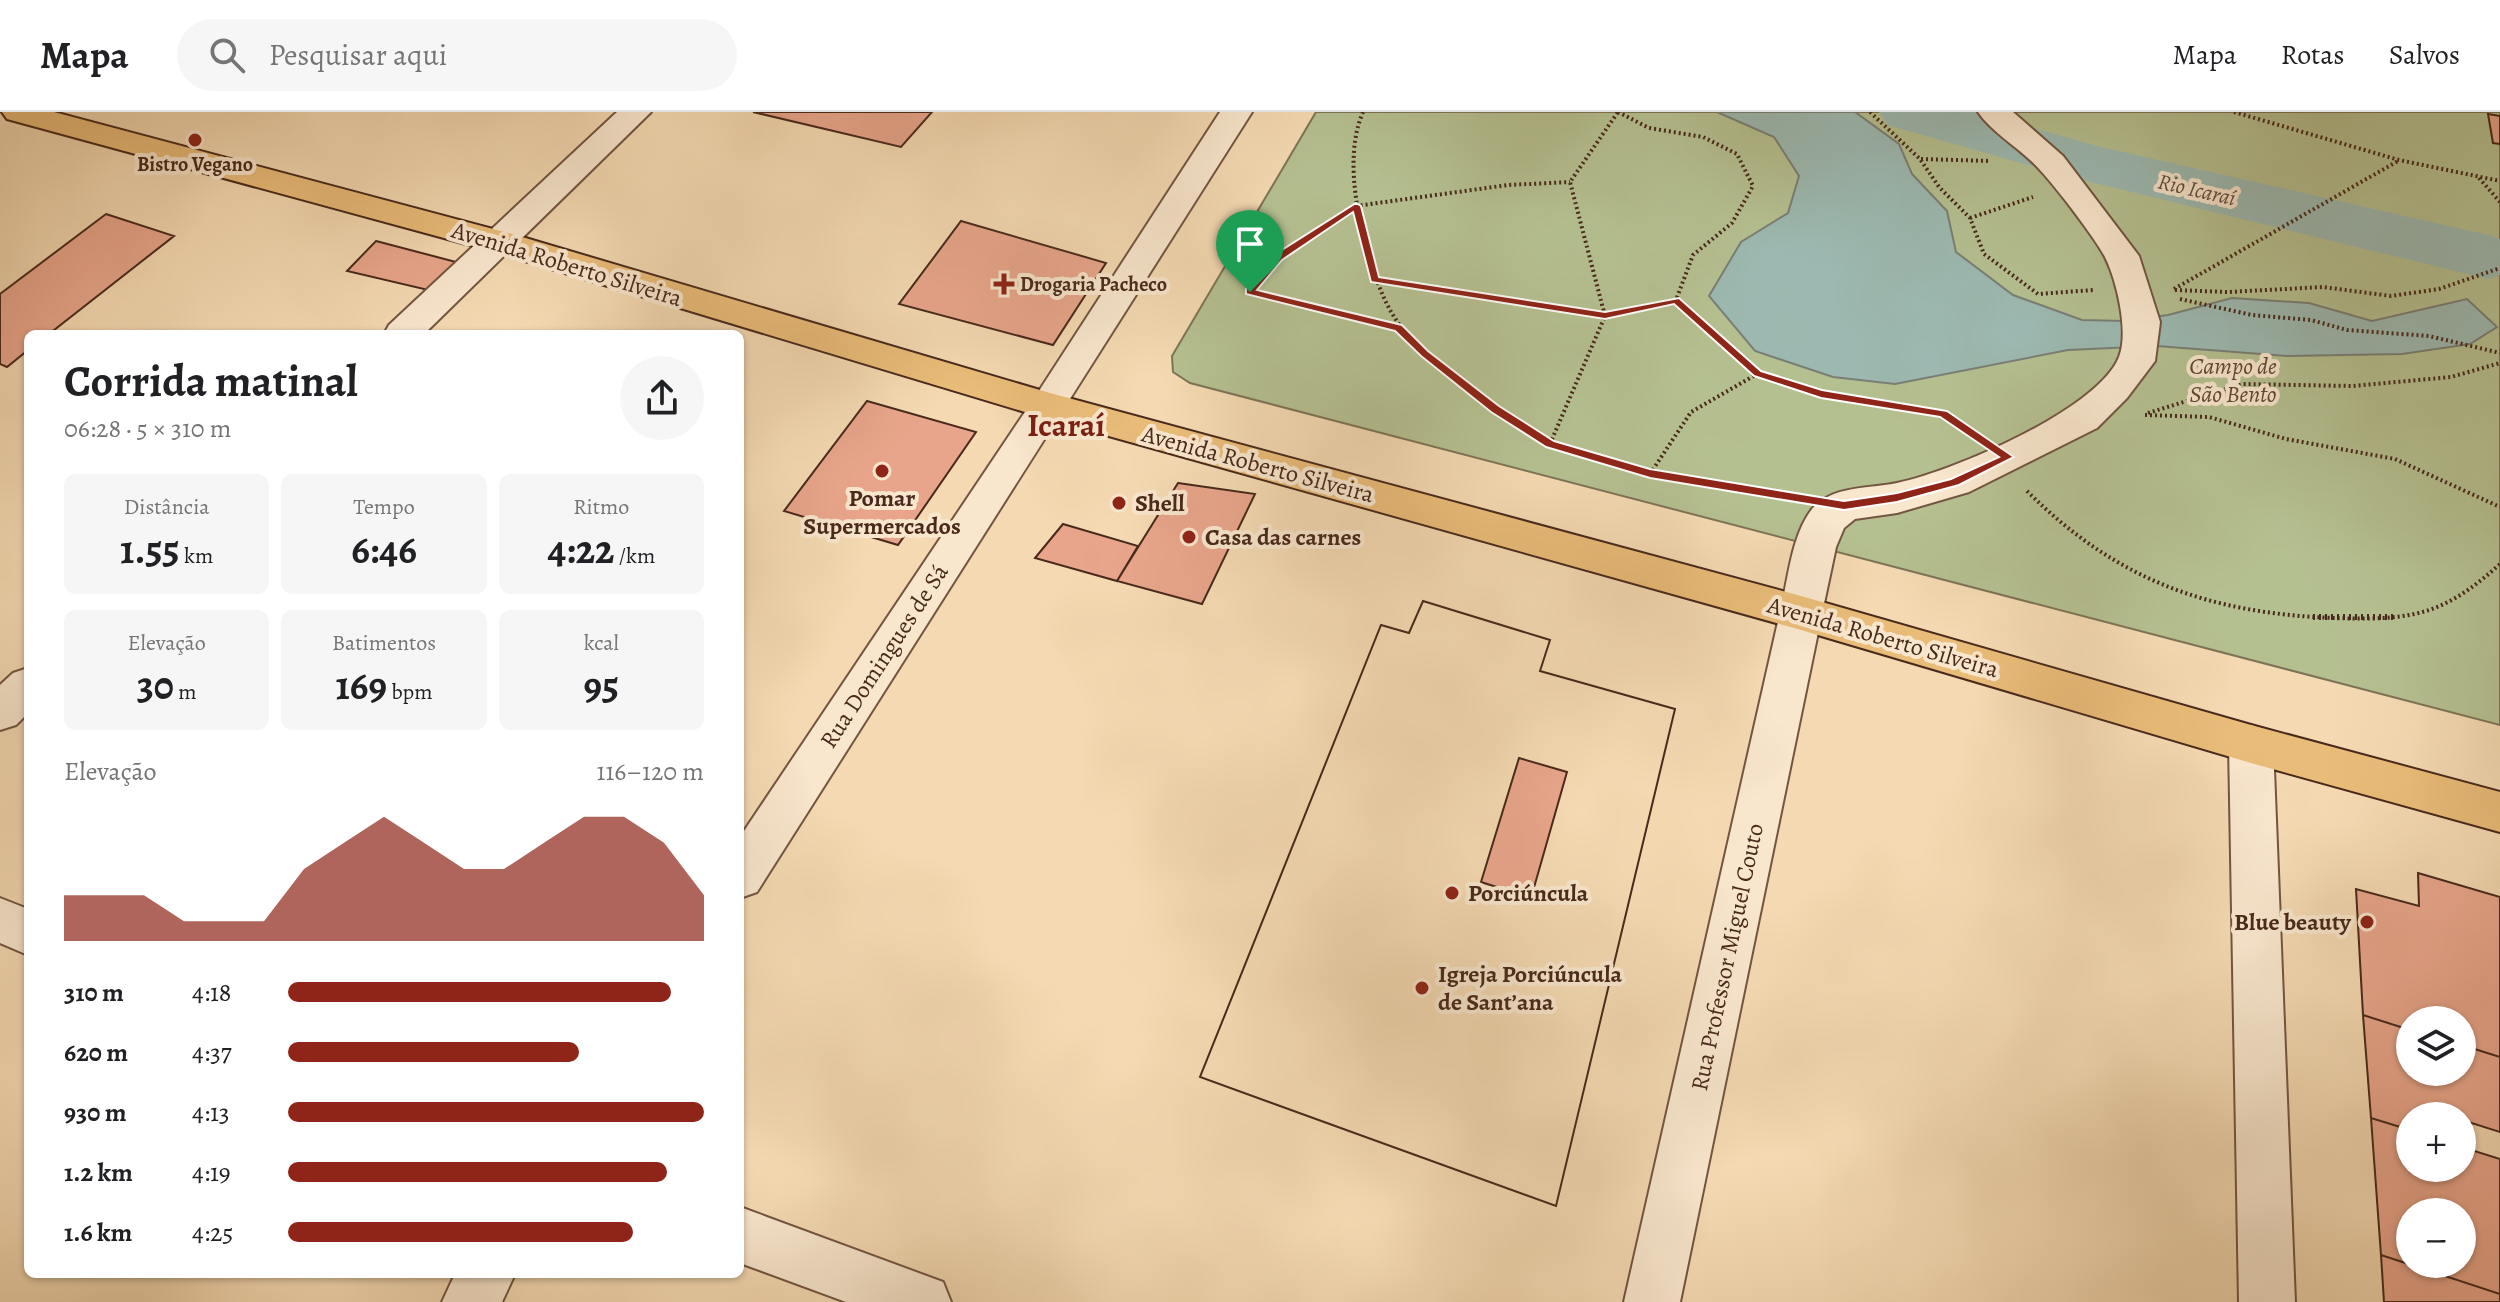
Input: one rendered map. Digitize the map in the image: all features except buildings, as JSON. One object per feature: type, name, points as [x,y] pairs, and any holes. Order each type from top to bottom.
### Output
[{"type":"main road","points":[[0,115],[5,112]]},
{"type":"main road","name":"Avenida Roberto Silveira","points":[[18,112],[500,242],[1048,406],[1801,613],[2251,744],[2500,812]]},
{"type":"street","points":[[406,330],[635,112]]},
{"type":"street","name":"Rua Domingues de Sá","points":[[744,871],[1236,112]]},
{"type":"street","points":[[1844,506],[1897,498],[1955,482],[2009,457],[2084,419],[2137,361],[2142,322],[2122,256],[2061,174],[1994,112]]},
{"type":"street","name":"Rua Professor Miguel Couto","points":[[1652,1302],[1816,547],[1827,519],[1844,506]]},
{"type":"street","points":[[0,712],[24,690]]},
{"type":"street","points":[[2251,744],[2267,1302]]},
{"type":"street","points":[[0,920],[24,930]]},
{"type":"street","points":[[744,1236],[923,1302]]},
{"type":"street","points":[[470,1302],[485,1278]]},
{"type":"path","points":[[1363,112],[1355,130],[1356,206],[1375,279],[1399,328],[1425,354],[1495,409],[1550,444],[1650,474],[1844,506]]},
{"type":"path","points":[[1550,444],[1605,316],[1570,182],[1618,112],[1649,128],[1703,137],[1737,154],[1753,186],[1732,223],[1693,255],[1676,300]]},
{"type":"path","points":[[1870,112],[1920,159],[1939,187],[1970,218],[1984,254],[2038,294],[2133,287]]},
{"type":"path","points":[[2234,112],[2399,160],[2500,181]]},
{"type":"path","points":[[1920,159],[2061,174]]},
{"type":"path","points":[[2399,160],[2172,290],[2233,294],[2326,287],[2395,297],[2448,286],[2500,268]]},
{"type":"path","points":[[1970,218],[2061,174]]},
{"type":"path","points":[[2478,177],[2500,202]]},
{"type":"path","points":[[1399,328],[1250,292],[1278,257],[1356,206],[1508,185],[1570,182]]},
{"type":"path","points":[[1375,279],[1605,316],[1676,300]]},
{"type":"path","points":[[2171,297],[2252,315],[2311,320],[2347,330],[2429,336],[2500,353]]},
{"type":"path","points":[[1676,300],[1757,374],[1821,394],[1943,414],[2009,457],[2011,471],[2066,530],[2097,554],[2155,583],[2235,607],[2325,618],[2409,615],[2443,605],[2500,564]]},
{"type":"path","points":[[2500,363],[2451,377],[2353,386],[2242,384],[2141,415],[2209,417],[2286,439],[2395,459],[2500,507]]},
{"type":"path","points":[[1650,474],[1691,412],[1757,374]]},
{"type":"green space","name":"Campo de São Bento","points":[[1316,112],[2500,112],[2500,725],[1190,383],[1173,372],[1172,356]]},
{"type":"water","points":[[1717,112],[1855,112],[1899,144],[1912,174],[1947,211],[1956,252],[2013,295],[2082,320],[2125,321],[2168,315],[2232,298],[2309,303],[2372,321],[2467,299],[2497,327],[2470,344],[2402,354],[2287,356],[2157,346],[2068,350],[1895,384],[1833,377],[1755,351],[1709,296],[1741,242],[1788,213],[1799,176],[1774,137]]},
{"type":"waterway","name":"Rio Icaraí","points":[[1909,112],[2088,163],[2488,257]]},
{"type":"place","name":"Bistro Vegano","points":[[195,140]]},
{"type":"place","name":"Drogaria Pacheco","points":[[1004,284]]},
{"type":"place","name":"Pomar Supermercados","points":[[882,471]]},
{"type":"place","name":"Shell","points":[[1119,503]]},
{"type":"place","name":"Casa das carnes","points":[[1189,537]]},
{"type":"place","name":"Porciúncula","points":[[1452,893]]},
{"type":"place","name":"Blue beauty","points":[[2367,922]]},
{"type":"place","name":"Igreja Porciúncula de Sant’ana","points":[[1422,988]]},
{"type":"district","name":"Icaraí","points":[[1066,425]]},
{"type":"route","points":[[1356,206],[1375,279],[1605,316],[1676,300],[1757,374],[1821,394],[1943,414],[2009,457],[1955,482],[1897,498],[1844,506],[1650,474],[1550,444],[1495,409],[1425,354],[1399,328],[1250,292],[1278,257],[1356,206]]}]
